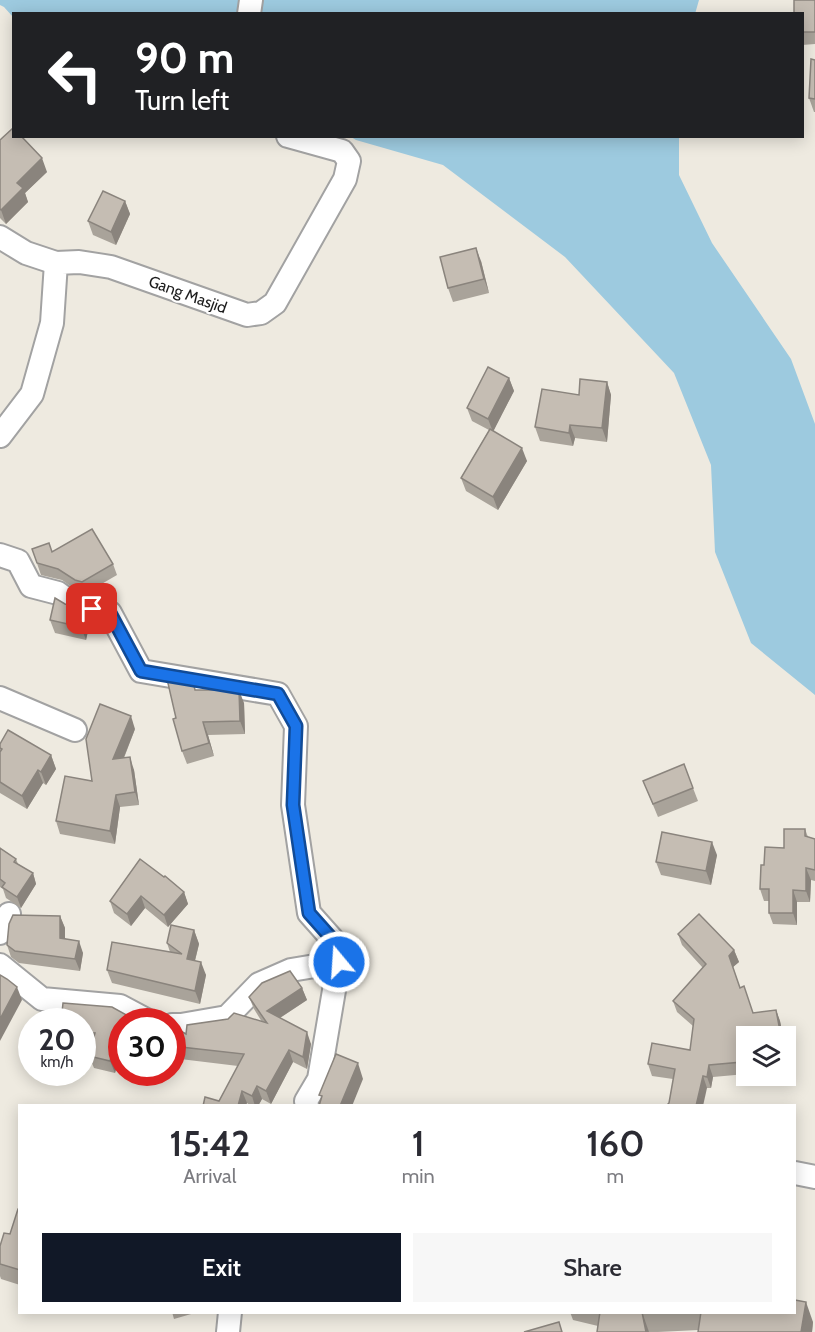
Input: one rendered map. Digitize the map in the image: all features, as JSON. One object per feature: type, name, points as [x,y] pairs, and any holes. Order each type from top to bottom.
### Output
[{"type":"street","name":"Gang Masjid","points":[[0,237],[26,253],[56,263],[79,262],[111,267],[247,315],[261,313],[275,303],[345,179],[349,161],[342,151],[295,138]]},
{"type":"street","points":[[0,436],[32,394],[52,323],[56,263]]},
{"type":"street","points":[[0,555],[18,561],[31,586],[58,593],[73,604],[110,613],[141,671],[278,694],[296,726],[293,805],[309,913],[341,949],[319,1079],[306,1101],[307,1104]]},
{"type":"street","points":[[0,698],[75,730]]},
{"type":"street","points":[[186,1024],[227,1017],[259,984],[291,970],[339,962]]},
{"type":"street","points":[[0,965],[42,999],[124,1008]]},
{"type":"street","points":[[796,1173],[815,1177]]},
{"type":"street","points":[[228,1332],[230,1314]]},
{"type":"water","points":[[0,0],[699,0],[696,12],[12,12],[12,16],[0,5]]},
{"type":"water","points":[[353,138],[679,138],[679,175],[712,243],[791,359],[815,424],[815,695],[751,643],[715,552],[711,465],[674,373],[565,257],[443,165]]},
{"type":"building","points":[[794,0],[815,0],[815,32],[804,32],[804,12],[794,12]]},
{"type":"building","points":[[811,59],[815,60],[815,99],[809,98]]},
{"type":"building","points":[[12,129],[12,138],[23,138],[42,158],[17,183],[23,188],[1,210],[0,209],[0,140]]},
{"type":"building","points":[[103,191],[125,201],[111,232],[88,221]]},
{"type":"building","points":[[476,248],[484,279],[448,288],[440,257]]},
{"type":"building","points":[[488,367],[509,378],[488,419],[467,408]]},
{"type":"building","points":[[580,379],[607,382],[602,428],[570,425],[569,433],[535,427],[542,389],[579,395]]},
{"type":"building","points":[[490,429],[522,448],[493,497],[461,478]]},
{"type":"building","points":[[92,529],[113,564],[82,582],[58,569],[37,563],[32,549],[49,543],[52,552]]},
{"type":"building","points":[[55,598],[65,604],[85,609],[81,627],[50,620]]},
{"type":"building","points":[[167,679],[193,681],[195,690],[239,690],[240,721],[203,722],[209,743],[182,751],[173,719],[176,718]]},
{"type":"building","points":[[100,704],[131,716],[113,759],[130,757],[135,792],[116,795],[110,831],[56,821],[65,776],[92,781],[86,739]]},
{"type":"building","points":[[8,730],[51,755],[41,772],[38,770],[22,796],[0,782],[0,752],[2,749],[0,744]]},
{"type":"building","points":[[684,764],[693,788],[653,804],[643,781]]},
{"type":"building","points":[[784,829],[805,829],[805,836],[815,839],[815,870],[806,868],[806,891],[793,890],[793,913],[769,913],[769,889],[760,889],[761,865],[764,865],[765,847],[784,848]]},
{"type":"building","points":[[662,832],[712,842],[706,871],[656,862]]},
{"type":"building","points":[[0,848],[16,859],[14,862],[33,873],[17,897],[2,887],[5,883],[0,879]]},
{"type":"building","points":[[140,859],[184,892],[164,915],[141,896],[127,914],[110,901]]},
{"type":"building","points":[[699,914],[734,950],[729,956],[740,988],[744,986],[753,1013],[776,1010],[779,1026],[736,1026],[736,1063],[709,1065],[707,1077],[703,1076],[696,1104],[668,1104],[675,1069],[648,1064],[652,1043],[690,1050],[694,1019],[673,1001],[706,964],[678,934]]},
{"type":"building","points":[[13,915],[60,916],[60,938],[79,941],[75,959],[15,951],[7,945],[9,924]]},
{"type":"building","points":[[171,925],[194,930],[187,959],[201,962],[195,991],[107,970],[112,942],[182,954],[167,943]]},
{"type":"building","points":[[290,971],[302,988],[267,1011],[307,1032],[303,1057],[289,1050],[266,1091],[257,1086],[252,1096],[242,1091],[239,1104],[203,1104],[205,1097],[219,1101],[244,1054],[186,1048],[187,1025],[228,1019],[234,1013],[267,1023],[249,997],[262,983]]},
{"type":"building","points":[[0,975],[17,987],[0,1019]]},
{"type":"building","points":[[63,1003],[114,1008],[108,1008],[108,1061],[96,1058],[96,1008],[62,1008]]},
{"type":"building","points":[[336,1054],[358,1063],[341,1104],[320,1104],[322,1096],[319,1095]]},
{"type":"building","points":[[18,1209],[18,1269],[0,1264],[0,1246],[4,1233],[10,1234]]},
{"type":"building","points":[[796,1300],[806,1302],[801,1332],[698,1332],[701,1314],[796,1314]]},
{"type":"building","points":[[600,1314],[642,1314],[646,1332],[597,1332]]},
{"type":"building","points":[[559,1322],[562,1332],[524,1332]]},
{"type":"route","points":[[92,609],[110,613],[141,671],[278,694],[296,726],[293,805],[309,913],[341,949],[339,962]]}]
